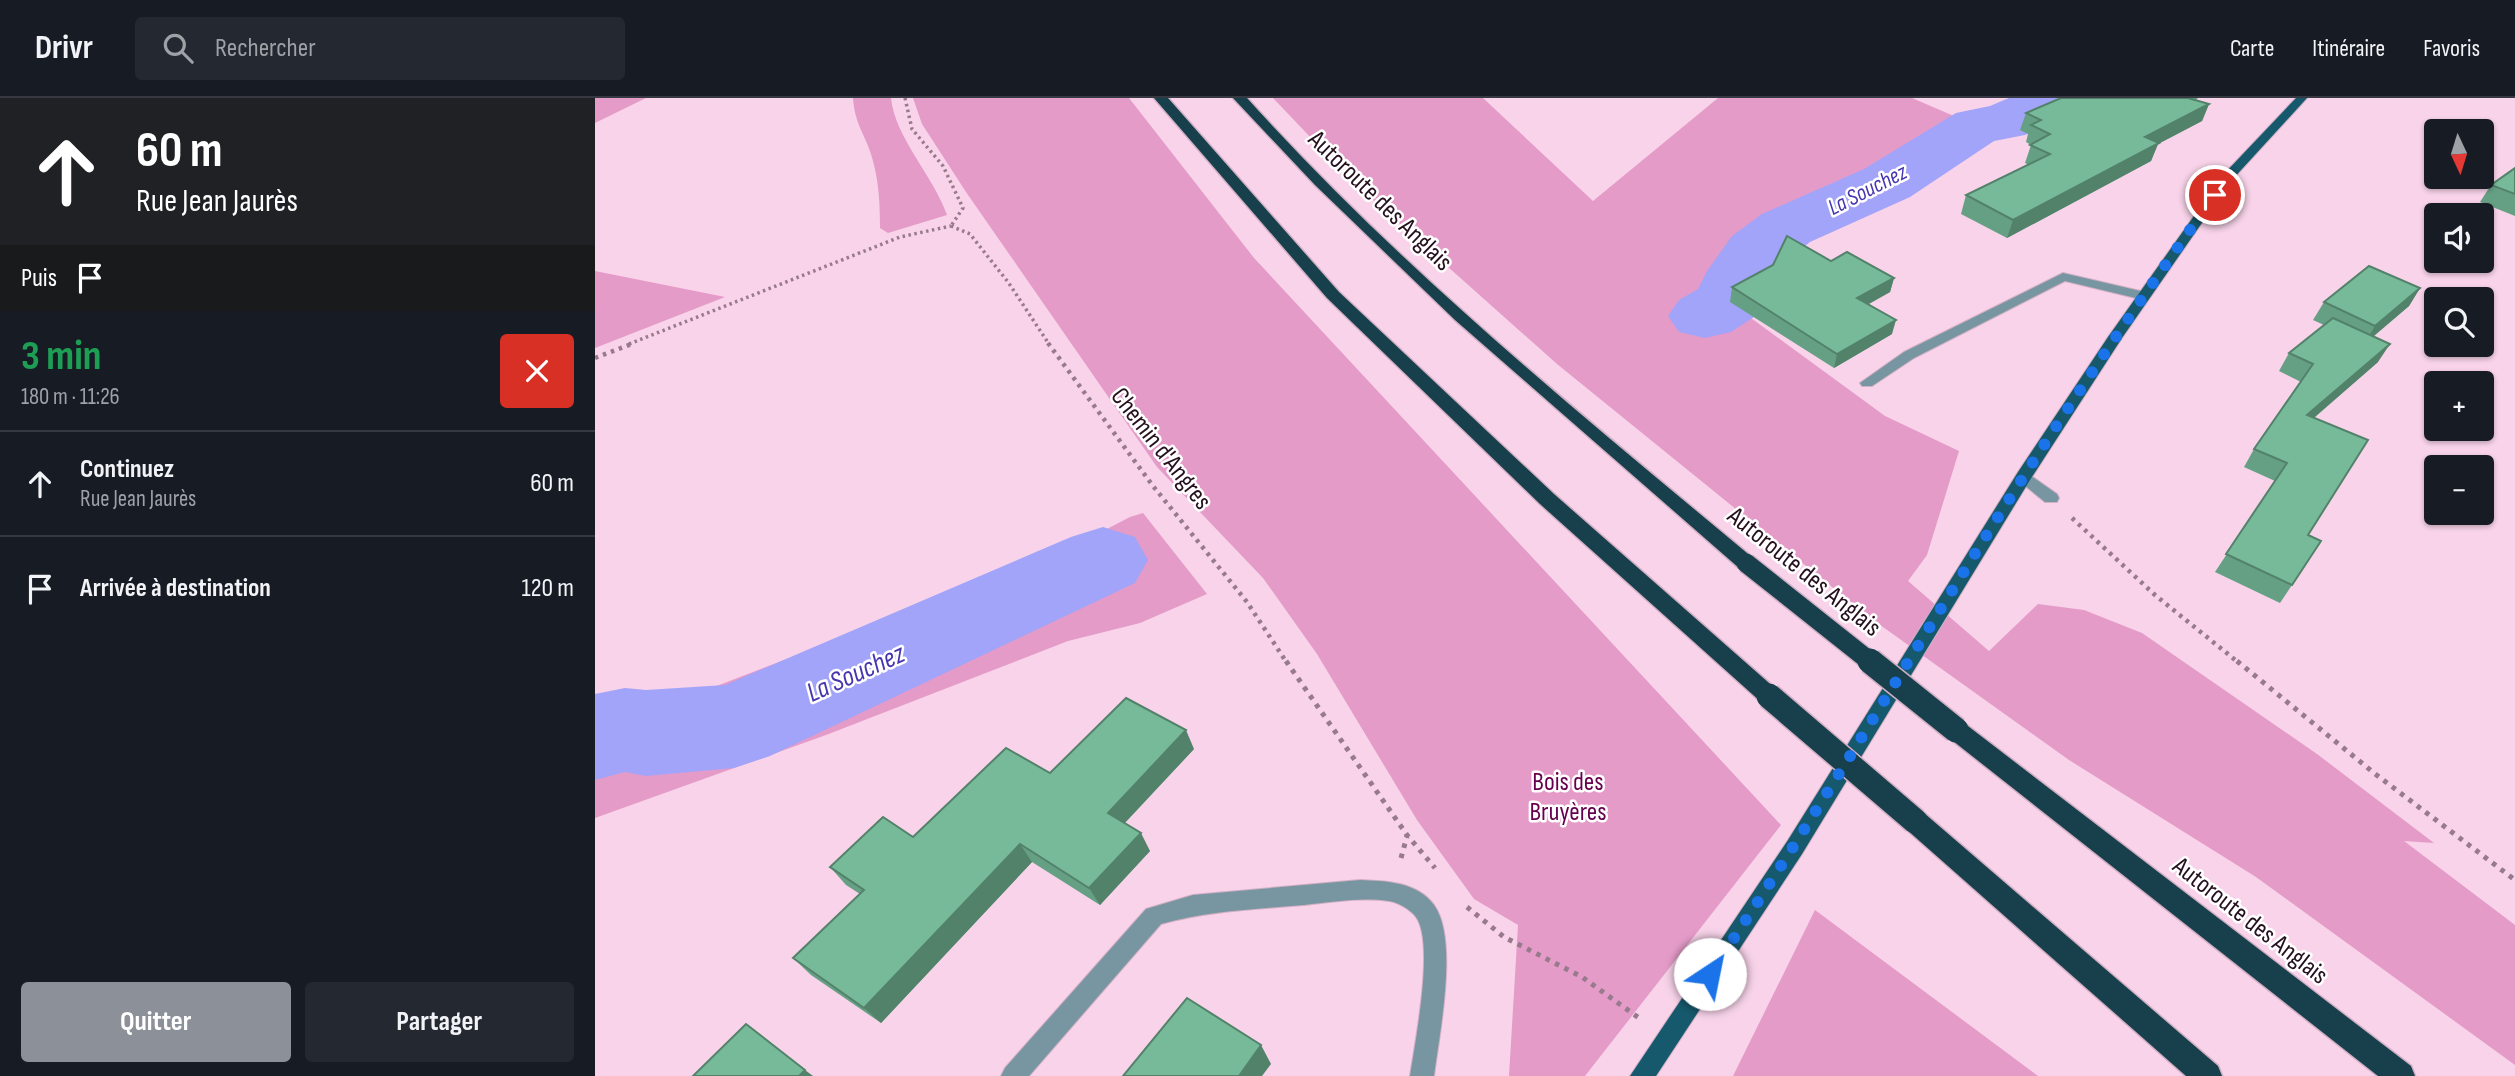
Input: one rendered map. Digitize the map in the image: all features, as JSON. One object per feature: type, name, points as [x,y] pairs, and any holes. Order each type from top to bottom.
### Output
[{"type":"highway","points":[[1161,98],[1333,295],[1547,499],[2208,1076]]},
{"type":"highway","name":"Autoroute des Anglais","points":[[1240,98],[1275,138],[1445,304],[1525,376],[1746,563],[2401,1076]]},
{"type":"main road","points":[[1642,1076],[1795,847],[2024,476],[2144,296],[2227,178],[2302,98]]},
{"type":"street","points":[[1867,383],[1909,355],[2063,277],[2144,296]]},
{"type":"street","points":[[2024,476],[2051,498]]},
{"type":"street","points":[[1013,1076],[1154,916],[1193,905],[1360,890],[1392,891],[1409,898],[1426,912],[1434,939],[1435,976],[1422,1076]]},
{"type":"path","points":[[595,358],[889,241],[951,226],[963,208],[943,166],[912,129],[905,98]]},
{"type":"path","name":"Chemin d'Angres","points":[[951,226],[971,234],[1008,282],[1045,339],[1153,486],[1247,602],[1284,661],[1407,835],[1443,877]]},
{"type":"path","points":[[2051,498],[2155,595],[2374,773],[2515,880]]},
{"type":"path","points":[[1460,898],[1469,909],[1504,936],[1582,977],[1668,1038]]},
{"type":"green space","points":[[595,98],[646,98],[595,123]]},
{"type":"green space","points":[[853,98],[891,98],[899,128],[933,185],[947,215],[888,233],[880,228],[875,169],[856,117]]},
{"type":"green space","name":"Bois des Bruyères","points":[[913,98],[1129,98],[1254,258],[1781,825],[1585,1076],[1509,1076],[1518,925],[1474,899],[1417,820],[1317,654],[1263,578],[1157,467],[966,192],[922,124]]},
{"type":"green space","points":[[1273,98],[1483,98],[1593,201],[1718,98],[1912,98],[1977,126],[1887,183],[1786,228],[1756,251],[1742,271],[1729,302],[1885,416],[1959,451],[1927,555],[1908,581],[1989,651],[2038,604],[2084,610],[2142,633],[2317,754],[2434,843],[2404,841],[2515,925],[2515,1065],[2256,877],[2069,760],[1869,617],[1557,364],[1355,184]]},
{"type":"green space","points":[[595,271],[725,297],[595,348]]},
{"type":"green space","points":[[1143,513],[1207,594],[1140,623],[1068,641],[826,735],[595,818],[595,699],[701,692],[1055,556],[1130,517]]},
{"type":"green space","points":[[1815,910],[2038,1076],[1733,1076]]},
{"type":"building","points":[[2061,98],[2188,98],[2209,104],[2145,137],[2159,143],[2013,220],[1966,195],[2050,154],[2030,145],[2050,134],[2031,125],[2041,120],[2026,113]]},
{"type":"building","points":[[2515,168],[2515,194],[2494,186],[2494,183]]},
{"type":"building","points":[[1787,236],[1831,261],[1847,252],[1894,278],[1857,298],[1896,320],[1837,354],[1732,287],[1773,265]]},
{"type":"building","points":[[2369,266],[2420,288],[2375,326],[2324,302]]},
{"type":"building","points":[[2333,318],[2390,344],[2307,415],[2368,440],[2308,535],[2321,541],[2292,585],[2226,554],[2287,463],[2254,449],[2313,364],[2289,353]]},
{"type":"building","points":[[1126,698],[1186,730],[1108,813],[1141,833],[1089,888],[1020,844],[864,1008],[793,958],[864,890],[830,867],[883,817],[913,837],[1006,748],[1050,773]]},
{"type":"building","points":[[1187,998],[1261,1045],[1239,1076],[1123,1076]]},
{"type":"building","points":[[746,1024],[805,1070],[799,1076],[693,1076]]},
{"type":"waterway","name":"La Souchez","points":[[1705,316],[1728,302],[1742,271],[1756,251],[1786,228],[1887,183],[1977,126],[2004,122],[2058,98]]},
{"type":"waterway","name":"La Souchez","points":[[595,737],[625,730],[646,733],[734,726],[1103,560]]},
{"type":"route","points":[[1710,974],[1795,847],[2024,476],[2115,337],[2215,195]]}]
